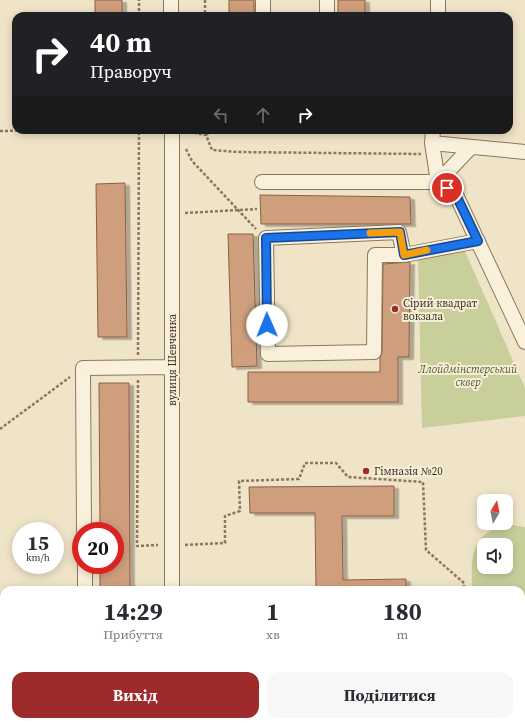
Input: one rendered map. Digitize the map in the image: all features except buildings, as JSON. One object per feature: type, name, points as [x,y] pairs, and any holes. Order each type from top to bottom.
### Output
[{"type":"street","points":[[171,0],[171,12]]},
{"type":"street","points":[[263,0],[263,12]]},
{"type":"street","points":[[326,0],[327,12]]},
{"type":"street","points":[[438,0],[438,12]]},
{"type":"street","name":"вулиця Шевченка","points":[[172,134],[172,586]]},
{"type":"street","points":[[438,182],[433,143],[525,152]]},
{"type":"street","points":[[438,182],[471,147]]},
{"type":"street","points":[[262,182],[438,182],[456,195],[525,342]]},
{"type":"street","points":[[404,255],[400,232],[266,238],[268,354],[374,352],[375,255],[404,255],[478,241]]},
{"type":"street","points":[[84,522],[83,368],[172,367]]},
{"type":"street","points":[[84,574],[85,586]]},
{"type":"path","points":[[139,12],[140,0]]},
{"type":"path","points":[[205,0],[205,12]]},
{"type":"path","points":[[0,131],[12,131]]},
{"type":"path","points":[[138,362],[139,134]]},
{"type":"path","points":[[201,134],[206,135],[212,150],[238,152],[433,143]]},
{"type":"path","points":[[184,143],[192,161],[266,238]]},
{"type":"path","points":[[172,213],[257,210]]},
{"type":"path","points":[[0,429],[83,368]]},
{"type":"path","points":[[138,378],[137,546],[161,545]]},
{"type":"path","points":[[177,545],[225,544],[225,516],[240,511],[239,481],[299,479],[305,463],[336,463],[348,477],[423,482],[426,550],[464,583],[464,586]]},
{"type":"green space","name":"Ллойдмінстерський сквер","points":[[465,251],[525,388],[525,416],[422,428],[418,258]]},
{"type":"green space","points":[[513,525],[525,527],[525,586],[472,586],[473,555],[477,546],[477,574],[513,574],[513,538],[482,538],[492,530],[513,530]]},
{"type":"slow traffic","points":[[370,233],[400,232],[404,255],[427,250]]},
{"type":"place","name":"Сірий квадрат вокзала","points":[[395,309]]},
{"type":"place","name":"Гімназія №20","points":[[366,471]]},
{"type":"route","points":[[267,325],[266,238],[400,232],[404,255],[478,241],[456,195],[447,188]]}]
